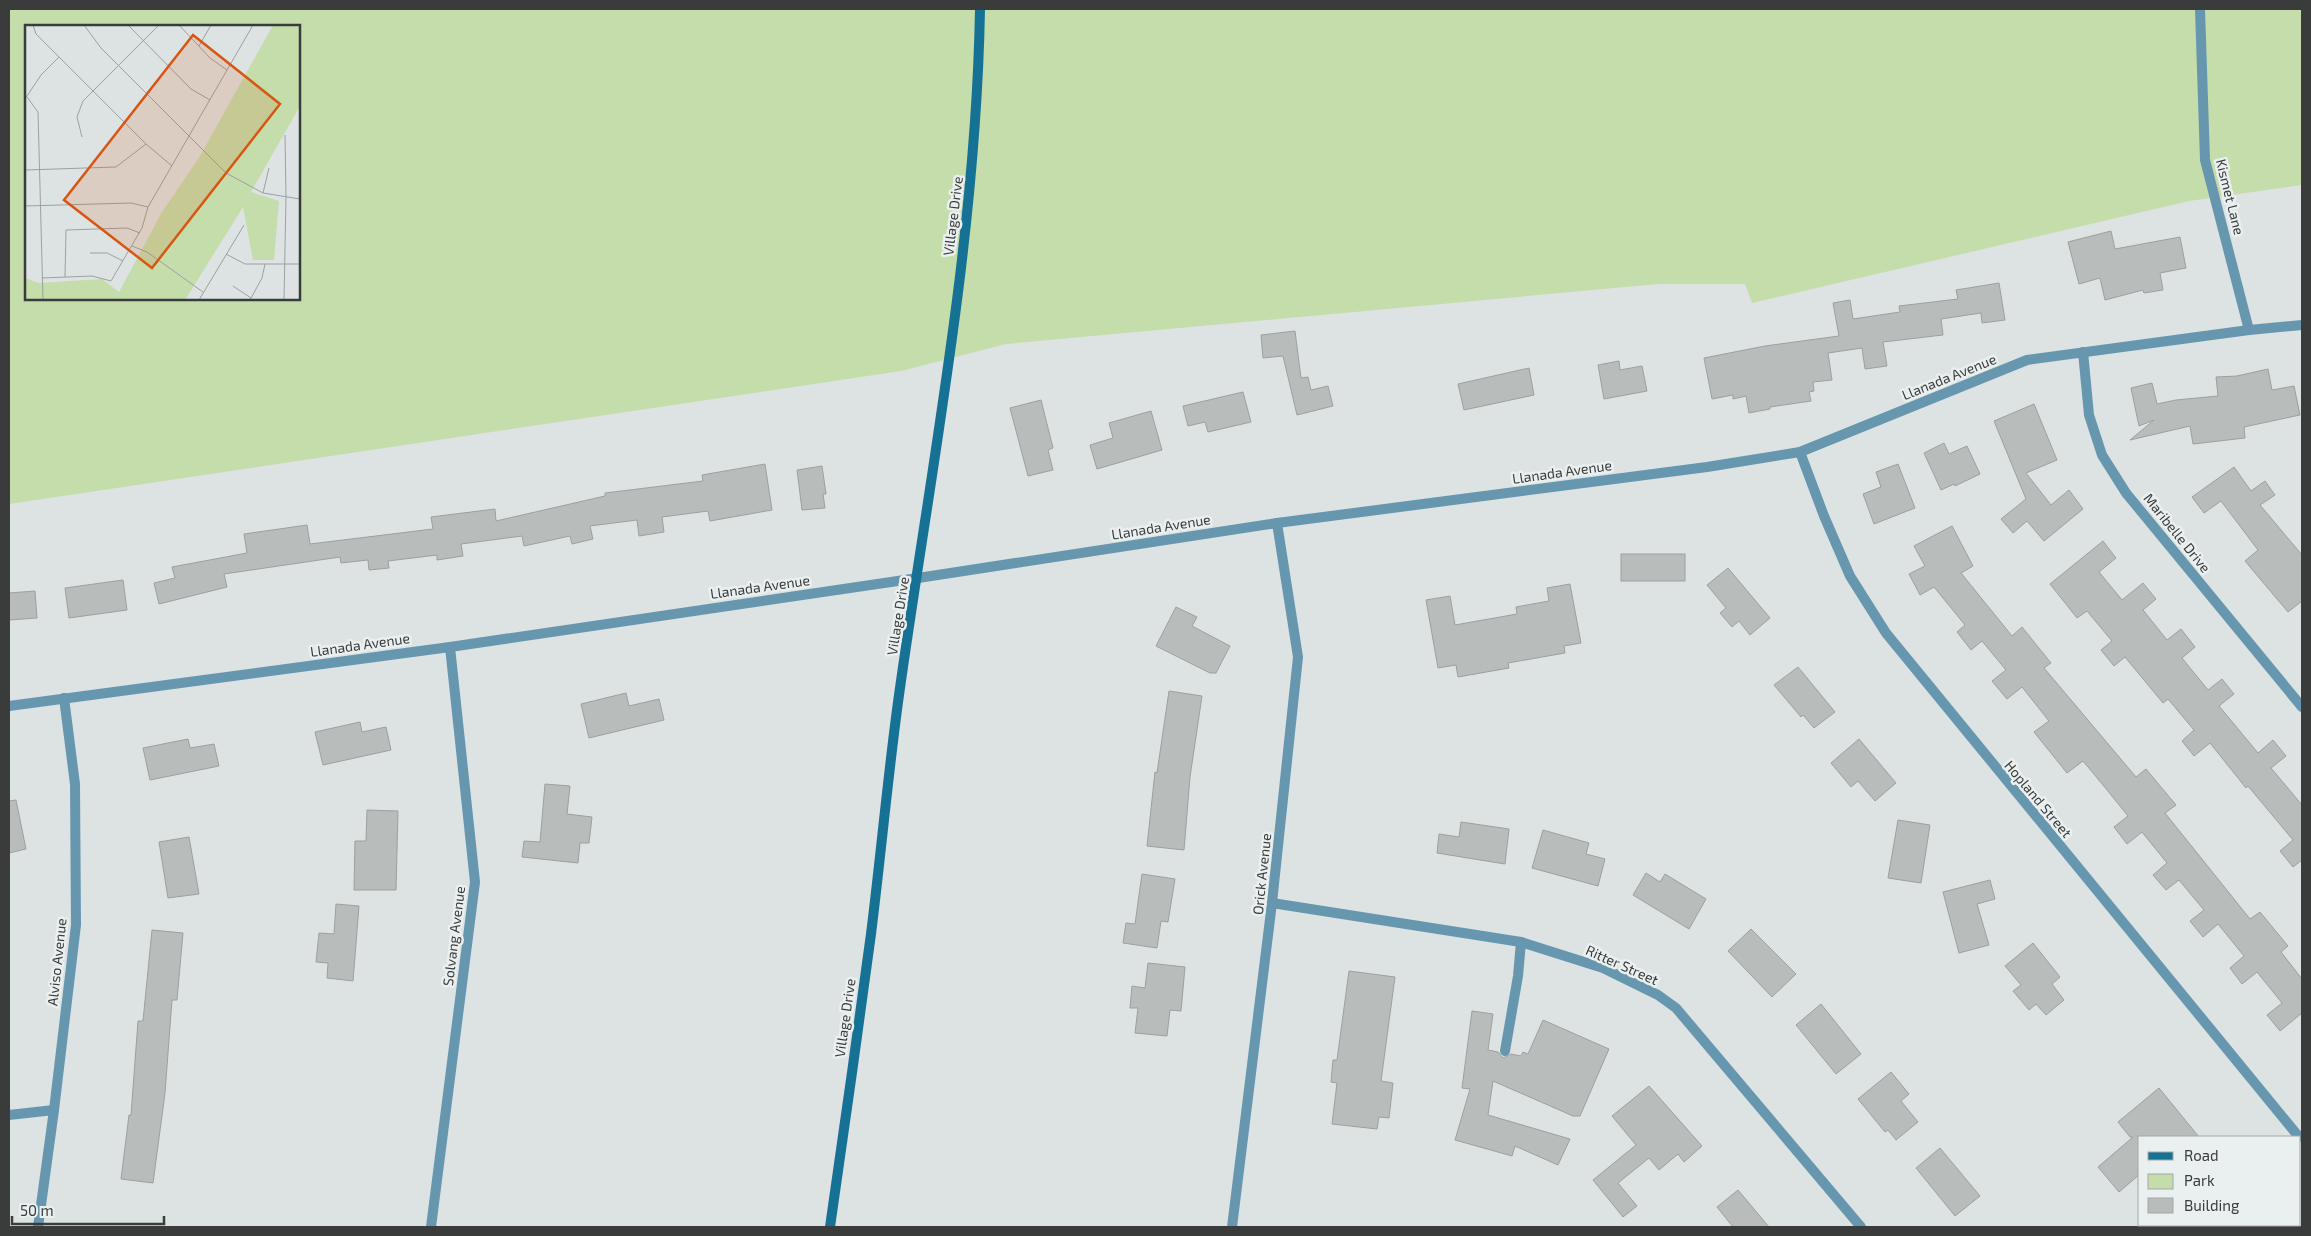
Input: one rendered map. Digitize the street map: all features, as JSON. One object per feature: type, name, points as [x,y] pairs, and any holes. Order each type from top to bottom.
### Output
[{"type":"main road","name":"Village Drive","points":[[830,1227],[870,935],[899,694],[946,385],[975,146],[980,9]]},
{"type":"street","name":"Kismet Lane","points":[[2200,9],[2205,160],[2249,330]]},
{"type":"street","name":"Llanada Avenue","points":[[9,706],[450,647],[1277,523],[1697,468],[1800,452],[2027,360],[2249,330],[2302,325]]},
{"type":"street","name":"Maribelle Drive","points":[[2083,352],[2088,415],[2102,455],[2126,493],[2302,707]]},
{"type":"street","name":"Hopland Street","points":[[1800,452],[1824,516],[1850,576],[1886,633],[2298,1136]]},
{"type":"street","name":"Orick Avenue","points":[[1232,1227],[1272,902],[1298,657],[1277,523]]},
{"type":"street","name":"Solvang Avenue","points":[[431,1227],[475,882],[450,647]]},
{"type":"street","name":"Alviso Avenue","points":[[38,1227],[76,925],[75,784],[64,698]]},
{"type":"street","name":"Ritter Street","points":[[1272,902],[1521,942],[1603,968],[1658,995],[1676,1008],[1861,1227]]},
{"type":"street","points":[[1505,1051],[1518,976],[1521,942]]},
{"type":"street","points":[[9,1114],[54,1110]]},
{"type":"green space","points":[[9,9],[2302,9],[2302,185],[2189,201],[1752,303],[1745,284],[1658,284],[1006,344],[901,371],[9,504]]},
{"type":"building","points":[[2111,231],[2115,249],[2180,237],[2186,268],[2160,273],[2163,290],[2144,293],[2143,290],[2105,300],[2100,278],[2079,284],[2068,242]]},
{"type":"building","points":[[1999,283],[2005,320],[1982,323],[1981,313],[1941,319],[1943,335],[1883,342],[1887,366],[1865,369],[1862,348],[1828,353],[1832,380],[1813,382],[1814,391],[1809,392],[1811,401],[1770,407],[1770,409],[1749,413],[1746,396],[1733,399],[1733,395],[1712,399],[1704,358],[1765,346],[1839,336],[1833,303],[1850,300],[1853,319],[1900,312],[1899,306],[1958,299],[1956,290]]},
{"type":"building","points":[[1295,331],[1301,378],[1308,377],[1311,390],[1328,386],[1333,406],[1297,415],[1283,356],[1263,358],[1261,335]]},
{"type":"building","points":[[1619,361],[1620,370],[1642,366],[1647,391],[1604,399],[1598,365]]},
{"type":"building","points":[[1529,368],[1534,395],[1464,410],[1458,384]]},
{"type":"building","points":[[2268,369],[2272,390],[2294,386],[2300,415],[2244,427],[2245,438],[2193,444],[2190,426],[2130,440],[2154,420],[2139,426],[2131,388],[2152,383],[2157,404],[2218,396],[2216,377],[2237,376]]},
{"type":"building","points":[[1243,392],[1251,422],[1208,432],[1205,422],[1188,426],[1183,406]]},
{"type":"building","points":[[1041,400],[1053,448],[1048,450],[1053,470],[1028,476],[1010,408]]},
{"type":"building","points":[[2034,404],[2057,460],[2026,473],[2051,505],[2069,490],[2083,509],[2044,541],[2027,521],[2013,533],[2001,519],[2026,499],[1994,421]]},
{"type":"building","points":[[1151,411],[1162,450],[1097,469],[1090,445],[1113,438],[1109,423]]},
{"type":"building","points":[[1944,443],[1949,454],[1967,446],[1980,474],[1955,486],[1954,484],[1941,490],[1924,453]]},
{"type":"building","points":[[765,464],[772,510],[710,521],[708,511],[662,517],[664,532],[639,536],[637,520],[590,526],[593,539],[572,544],[570,536],[524,546],[522,536],[461,544],[463,556],[437,560],[437,555],[388,561],[389,568],[369,570],[368,560],[341,563],[340,557],[224,574],[227,587],[159,604],[154,583],[175,578],[172,567],[247,553],[244,534],[307,525],[310,544],[433,529],[431,517],[495,509],[496,521],[605,496],[605,493],[703,481],[702,475]]},
{"type":"building","points":[[1898,464],[1915,508],[1874,524],[1863,494],[1881,487],[1876,472]]},
{"type":"building","points":[[822,466],[826,494],[823,494],[825,508],[802,510],[797,470]]},
{"type":"building","points":[[2234,467],[2251,491],[2265,481],[2275,495],[2260,505],[2302,555],[2302,601],[2288,612],[2245,561],[2258,550],[2221,501],[2204,513],[2192,497]]},
{"type":"building","points":[[1952,526],[1973,566],[1961,573],[2012,636],[2022,627],[2051,663],[2044,668],[2136,777],[2146,769],[2176,805],[2165,813],[2250,919],[2260,912],[2288,946],[2281,952],[2302,979],[2302,1013],[2280,1031],[2267,1015],[2282,1003],[2257,972],[2242,984],[2230,968],[2244,956],[2218,924],[2203,937],[2190,921],[2204,910],[2179,880],[2166,890],[2153,875],[2167,863],[2142,832],[2127,844],[2114,827],[2128,816],[2083,761],[2067,773],[2034,732],[2049,721],[2022,687],[2007,699],[1992,681],[2006,670],[1982,641],[1971,650],[1957,632],[1965,625],[1934,587],[1920,595],[1909,574],[1925,566],[1914,546]]},
{"type":"building","points":[[2103,541],[2116,558],[2099,572],[2122,600],[2143,583],[2156,599],[2143,610],[2167,640],[2181,629],[2195,647],[2182,658],[2208,690],[2222,679],[2234,694],[2219,706],[2258,753],[2273,740],[2286,756],[2271,768],[2302,805],[2302,860],[2293,867],[2280,851],[2293,840],[2248,786],[2246,788],[2210,743],[2194,756],[2182,741],[2194,730],[2168,699],[2163,703],[2125,657],[2114,666],[2101,650],[2112,641],[2087,611],[2077,618],[2050,584]]},
{"type":"building","points":[[1621,554],[1685,554],[1685,581],[1621,581]]},
{"type":"building","points":[[1728,568],[1770,618],[1750,635],[1739,621],[1732,627],[1720,613],[1726,608],[1707,585]]},
{"type":"building","points":[[123,580],[127,610],[69,618],[65,588]]},
{"type":"building","points":[[1570,584],[1581,643],[1564,646],[1565,653],[1508,663],[1509,668],[1458,677],[1456,665],[1438,668],[1426,600],[1450,596],[1455,625],[1517,614],[1516,607],[1549,601],[1547,588]]},
{"type":"building","points":[[35,591],[37,618],[9,620],[9,593]]},
{"type":"building","points":[[1176,607],[1197,617],[1192,626],[1230,646],[1216,673],[1210,673],[1156,646]]},
{"type":"building","points":[[1798,667],[1835,712],[1814,728],[1803,715],[1801,717],[1774,685]]},
{"type":"building","points":[[1169,691],[1202,696],[1190,777],[1184,850],[1147,846],[1155,772],[1157,773]]},
{"type":"building","points":[[626,693],[629,706],[659,699],[664,720],[589,738],[581,704]]},
{"type":"building","points":[[360,722],[362,732],[386,727],[391,750],[323,765],[315,732]]},
{"type":"building","points":[[188,739],[190,748],[214,744],[219,766],[150,780],[143,748]]},
{"type":"building","points":[[1859,739],[1896,783],[1875,801],[1858,781],[1851,787],[1831,763]]},
{"type":"building","points":[[545,784],[570,786],[567,814],[592,817],[589,843],[580,843],[578,863],[522,857],[524,841],[540,842]]},
{"type":"building","points":[[16,800],[26,849],[9,853],[9,801]]},
{"type":"building","points":[[367,810],[398,811],[396,890],[354,890],[355,841],[366,841]]},
{"type":"building","points":[[1898,820],[1930,825],[1921,883],[1888,878]]},
{"type":"building","points":[[1461,822],[1509,829],[1505,864],[1437,853],[1439,834],[1459,837]]},
{"type":"building","points":[[1543,830],[1589,843],[1586,854],[1605,859],[1598,886],[1532,868]]},
{"type":"building","points":[[189,837],[199,894],[168,898],[159,842]]},
{"type":"building","points":[[1646,873],[1660,882],[1665,874],[1706,899],[1689,929],[1633,895]]},
{"type":"building","points":[[1142,874],[1175,879],[1168,922],[1161,921],[1157,948],[1123,943],[1126,923],[1135,924]]},
{"type":"building","points":[[1990,880],[1995,899],[1977,904],[1989,945],[1959,953],[1943,892]]},
{"type":"building","points":[[336,904],[359,906],[353,981],[327,978],[328,963],[316,962],[319,933],[334,934]]},
{"type":"building","points":[[1751,929],[1796,974],[1772,997],[1728,951]]},
{"type":"building","points":[[152,930],[183,933],[177,1000],[172,1000],[165,1093],[153,1183],[121,1179],[129,1115],[131,1115],[138,1021],[143,1021]]},
{"type":"building","points":[[2033,943],[2060,977],[2052,984],[2064,1000],[2046,1015],[2036,1004],[2029,1010],[2013,991],[2021,985],[2005,966]]},
{"type":"building","points":[[1148,963],[1185,967],[1181,1011],[1170,1010],[1167,1036],[1135,1033],[1138,1008],[1130,1008],[1132,986],[1145,988]]},
{"type":"building","points":[[1349,971],[1395,977],[1381,1081],[1393,1083],[1389,1118],[1379,1117],[1377,1129],[1332,1124],[1337,1083],[1331,1082],[1333,1060],[1337,1060]]},
{"type":"building","points":[[1821,1004],[1861,1054],[1836,1074],[1796,1025]]},
{"type":"building","points":[[1472,1011],[1493,1014],[1488,1050],[1498,1052],[1503,1058],[1511,1054],[1521,1056],[1523,1052],[1528,1054],[1543,1020],[1609,1049],[1580,1116],[1573,1116],[1493,1081],[1488,1115],[1570,1139],[1558,1165],[1515,1146],[1512,1156],[1455,1140],[1470,1089],[1462,1088]]},
{"type":"building","points":[[1891,1072],[1909,1094],[1901,1101],[1918,1122],[1896,1140],[1888,1130],[1885,1132],[1858,1099]]},
{"type":"building","points":[[1649,1086],[1702,1146],[1684,1162],[1678,1154],[1659,1170],[1649,1158],[1618,1183],[1637,1206],[1623,1217],[1593,1180],[1636,1145],[1612,1116]]},
{"type":"building","points":[[2159,1088],[2198,1136],[2138,1136],[2138,1176],[2119,1192],[2098,1167],[2133,1137],[2130,1137],[2118,1122]]},
{"type":"building","points":[[1940,1148],[1980,1196],[1955,1216],[1916,1168]]},
{"type":"building","points":[[1738,1190],[1769,1227],[1733,1227],[1717,1207]]}]
